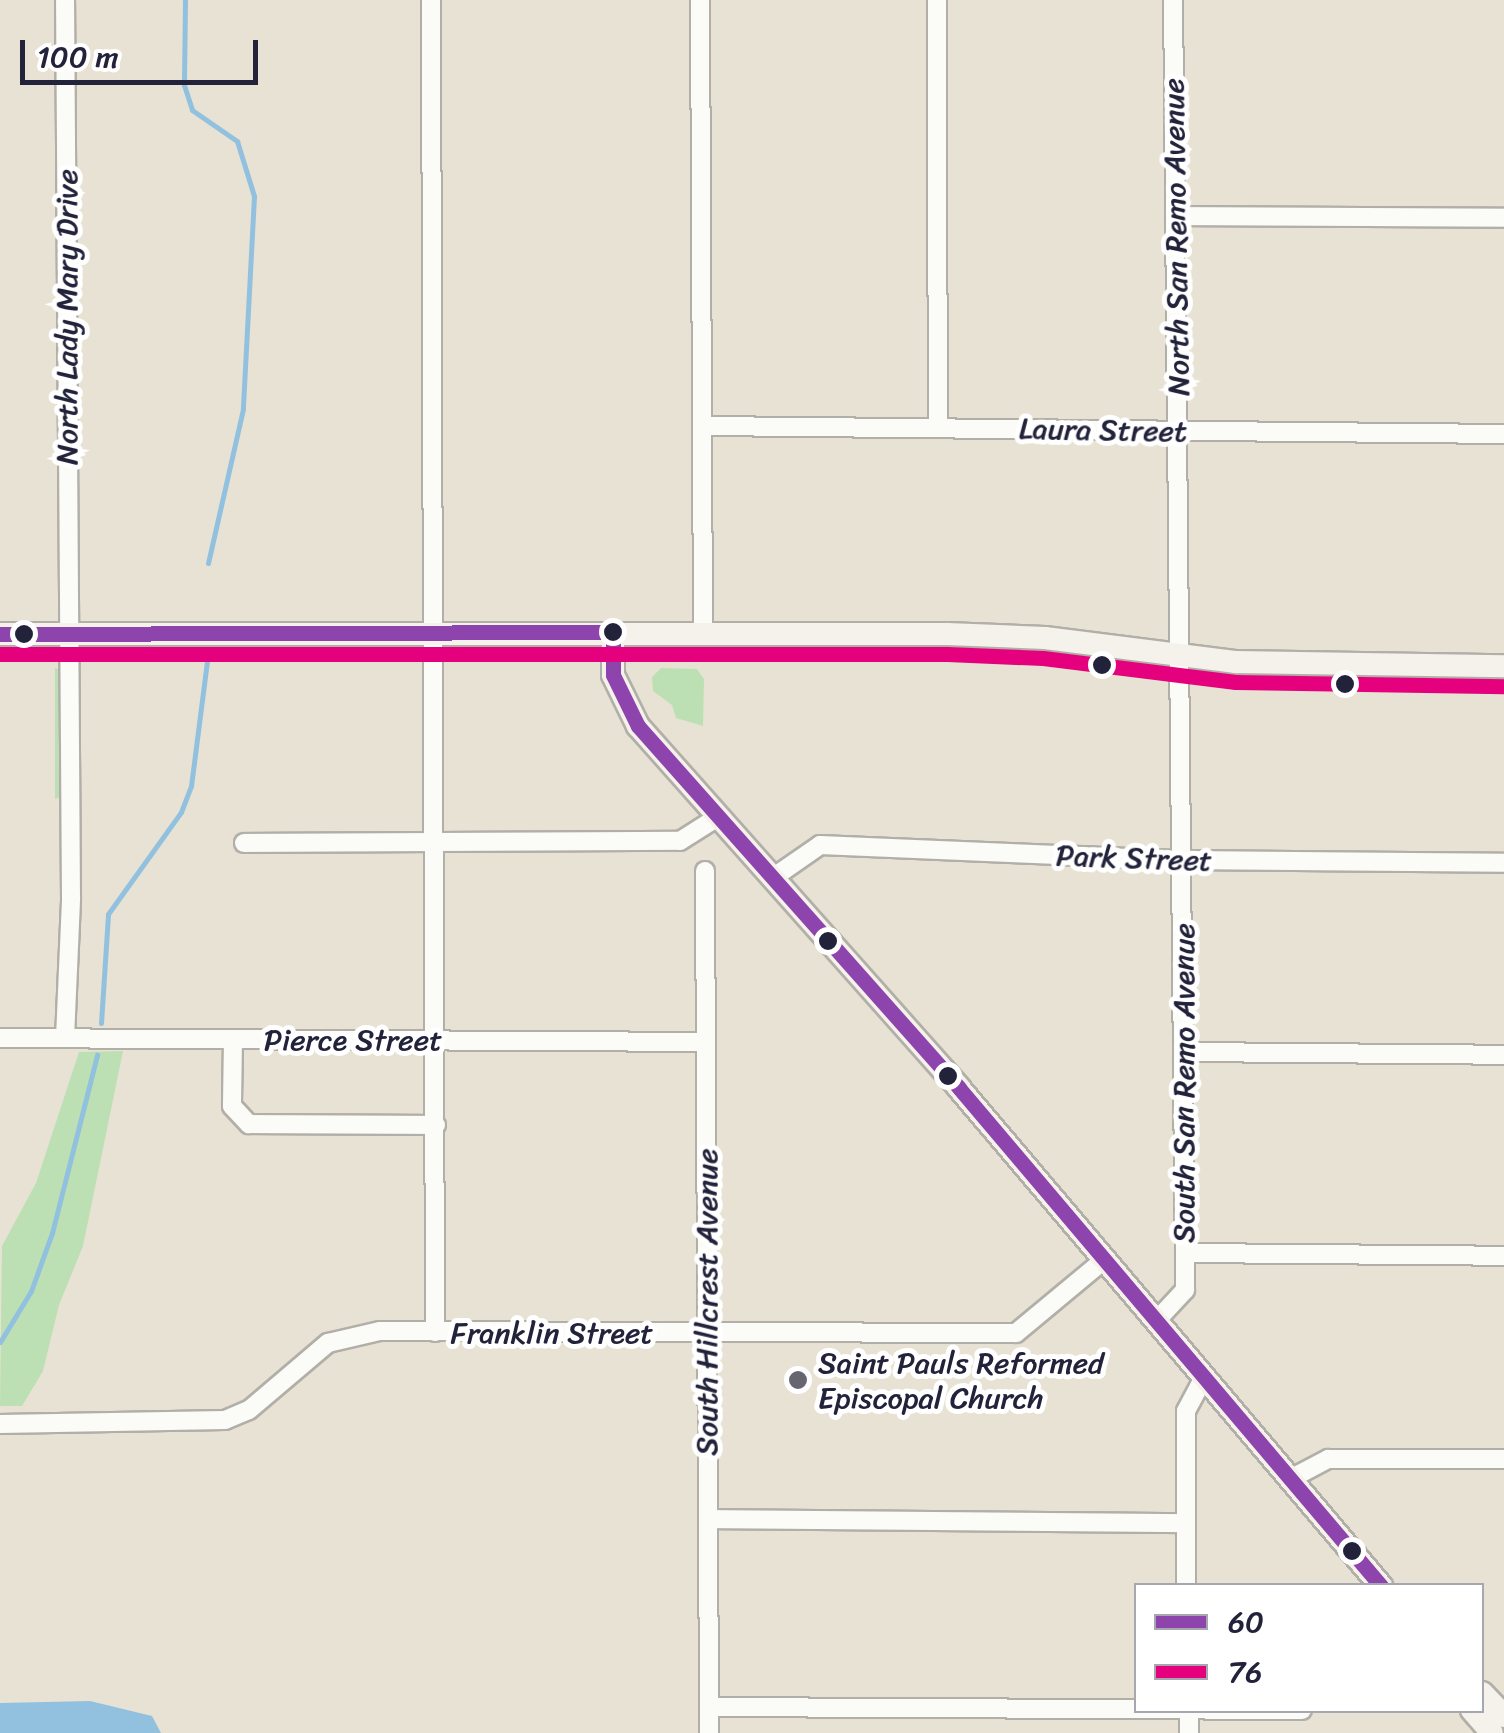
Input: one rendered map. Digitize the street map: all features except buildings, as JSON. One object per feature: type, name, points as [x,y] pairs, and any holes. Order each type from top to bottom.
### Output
[{"type":"street","name":"North Lady Mary Drive","points":[[65,0],[74,1038]]},
{"type":"street","points":[[431,0],[435,1332]]},
{"type":"street","points":[[700,0],[703,633]]},
{"type":"street","points":[[937,0],[938,428]]},
{"type":"street","name":"North San Remo Avenue","points":[[1173,0],[1180,654]]},
{"type":"street","points":[[1174,216],[1504,218]]},
{"type":"street","name":"Laura Street","points":[[703,426],[1504,434]]},
{"type":"street","points":[[0,634],[613,632],[1045,638],[1266,663],[1504,666]]},
{"type":"street","points":[[613,632],[620,701],[1105,1259],[1379,1583]]},
{"type":"street","name":"South San Remo Avenue","points":[[1157,1320],[1185,1290],[1180,654]]},
{"type":"street","points":[[244,842],[680,842],[718,817]]},
{"type":"street","name":"Park Street","points":[[774,877],[820,845],[1182,860],[1504,863]]},
{"type":"street","name":"South Hillcrest Avenue","points":[[705,870],[709,1733]]},
{"type":"street","name":"Pierce Street","points":[[0,1038],[706,1042]]},
{"type":"street","points":[[233,1040],[232,1106],[249,1124],[436,1125]]},
{"type":"street","points":[[1185,1052],[1504,1056]]},
{"type":"street","points":[[1186,1254],[1504,1256]]},
{"type":"street","name":"Franklin Street","points":[[0,1424],[225,1420],[249,1410],[328,1343],[380,1331],[1016,1334],[1105,1259]]},
{"type":"street","points":[[1186,1583],[1186,1411],[1204,1376]]},
{"type":"street","points":[[1292,1478],[1328,1459],[1504,1459]]},
{"type":"street","points":[[709,1519],[1185,1523]]},
{"type":"street","points":[[1484,1696],[1504,1716]]},
{"type":"street","points":[[709,1707],[1134,1711]]},
{"type":"street","points":[[1475,1713],[1492,1733]]},
{"type":"green space","points":[[55,668],[60,670],[61,797],[55,799]]},
{"type":"green space","points":[[661,668],[697,669],[704,679],[703,726],[676,718],[672,705],[653,691],[652,677]]},
{"type":"green space","points":[[123,1051],[83,1246],[59,1305],[43,1371],[22,1406],[0,1406],[2,1246],[36,1183],[79,1052]]},
{"type":"water","points":[[90,1701],[152,1716],[161,1733],[0,1733],[0,1703]]},
{"type":"waterway","points":[[185,0],[184,85],[192,110],[237,141],[254,196],[243,409],[208,563]]},
{"type":"waterway","points":[[101,1023],[108,914],[181,812],[191,786],[207,661]]},
{"type":"waterway","points":[[0,1342],[31,1291],[52,1233],[97,1055]]},
{"type":"transit line","name":"60","points":[[0,634],[613,632],[613,675],[638,726],[959,1088],[1378,1583]]},
{"type":"transit line","name":"76","points":[[0,654],[947,654],[1043,658],[1236,682],[1504,686]]},
{"type":"place","name":"Saint Pauls Reformed Episcopal Church","points":[[798,1380]]}]
